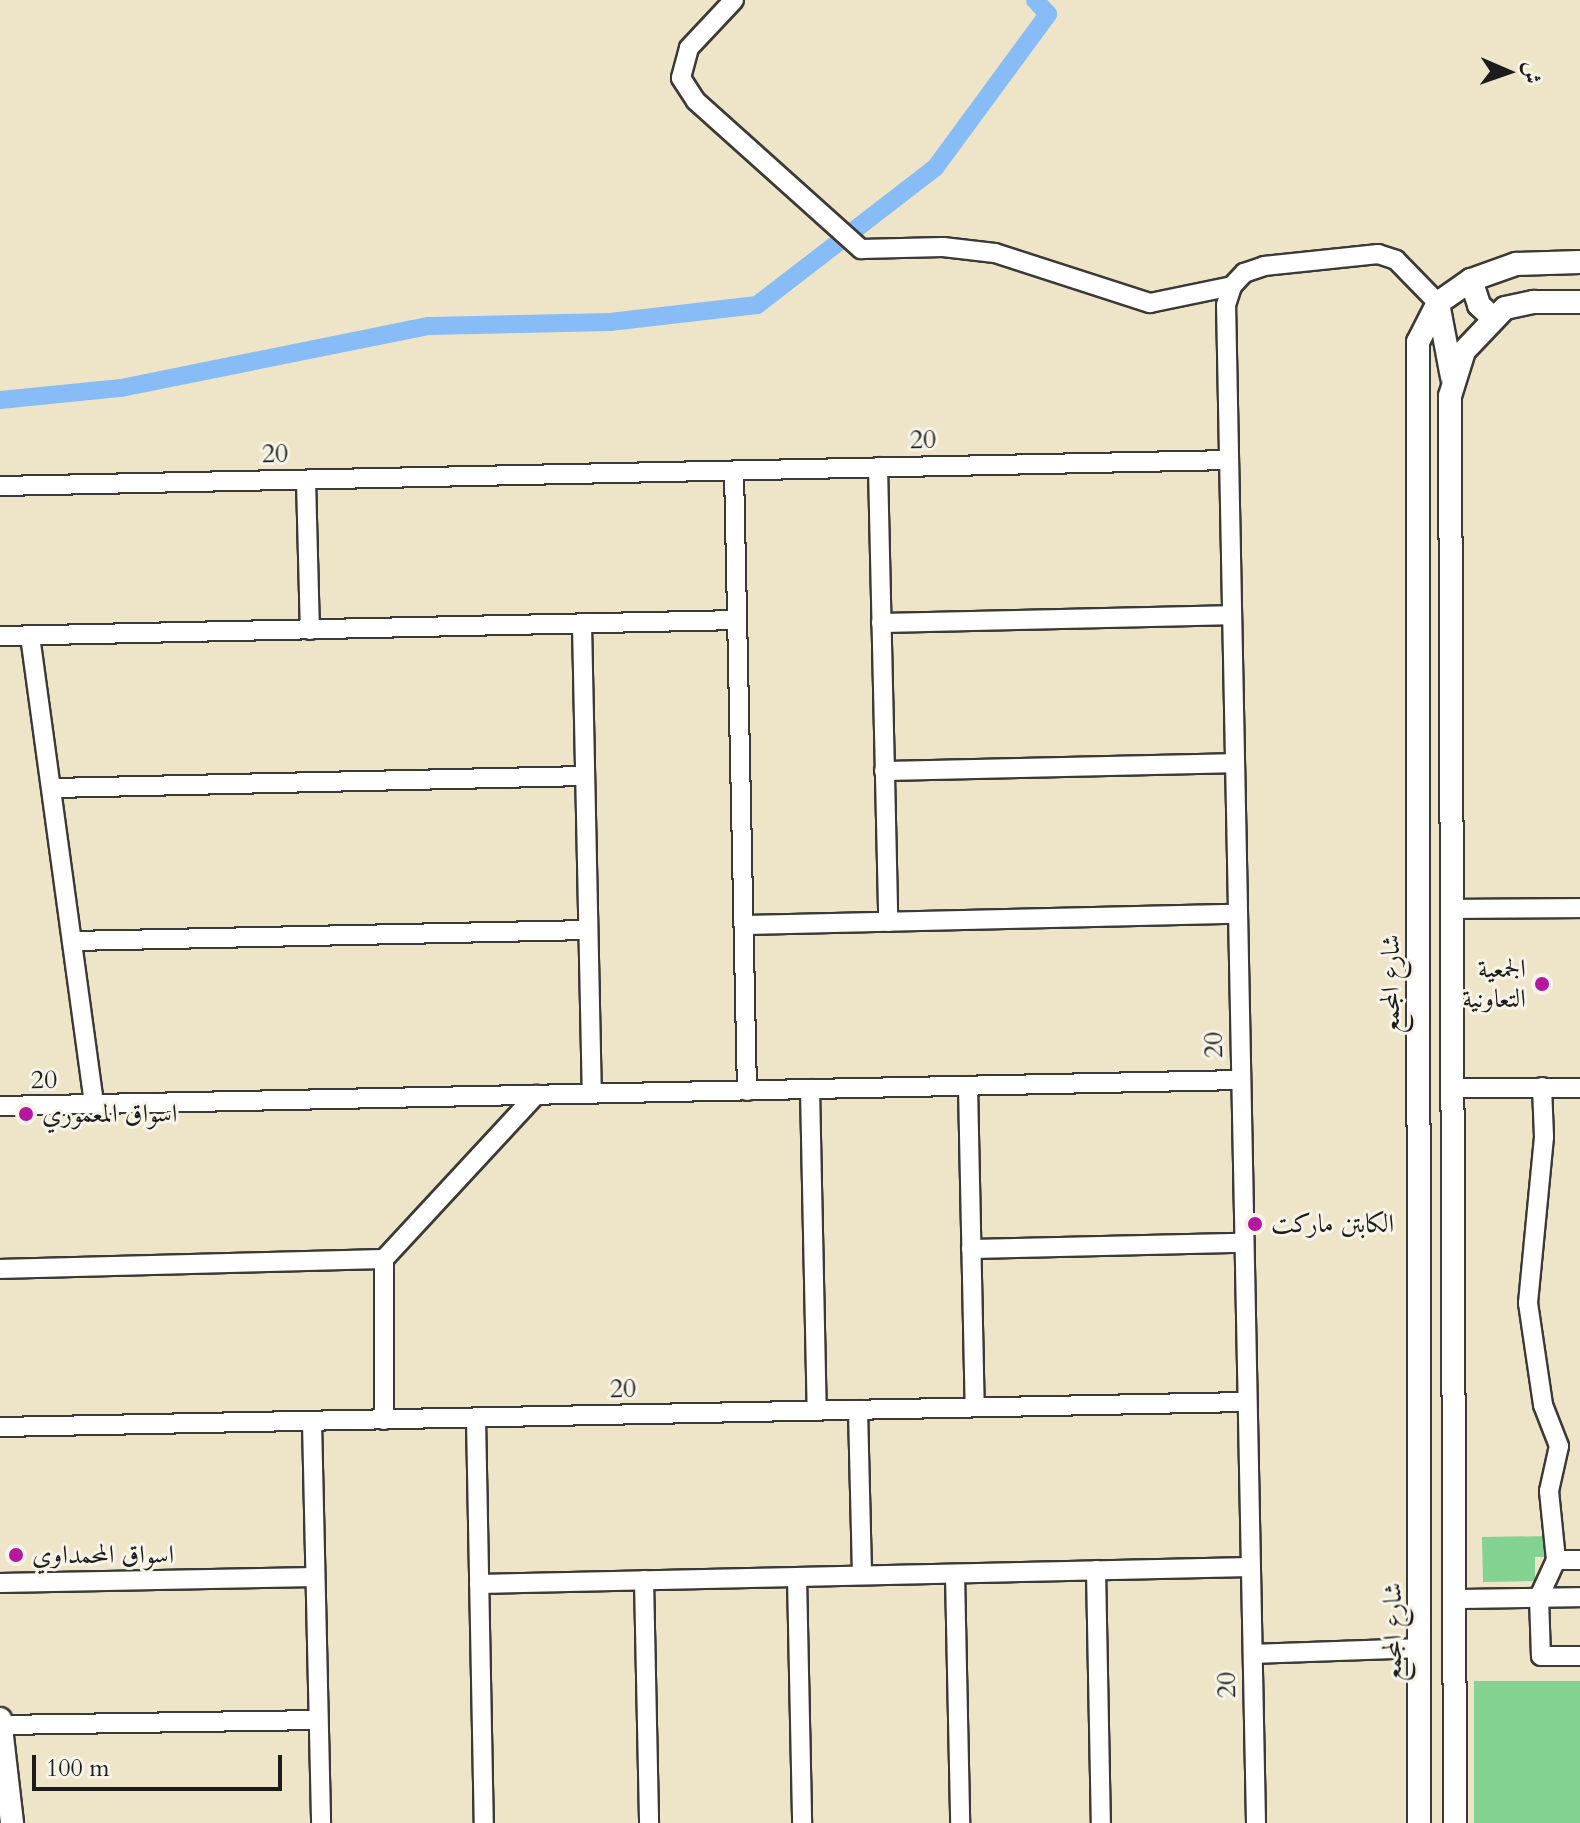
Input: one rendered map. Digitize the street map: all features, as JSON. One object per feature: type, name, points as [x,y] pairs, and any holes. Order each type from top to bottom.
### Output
[{"type":"street","points":[[734,0],[689,48],[681,78],[696,101],[861,249],[943,247],[995,253],[1150,303],[1232,286]]},
{"type":"street","points":[[1227,460],[1226,305],[1232,286],[1244,273],[1264,266],[1378,254],[1396,260],[1438,303],[1452,378],[1455,1823]]},
{"type":"street","name":"شارع المجمع","points":[[1419,1823],[1422,1598],[1417,355],[1422,328],[1438,303],[1471,280],[1516,264],[1580,262]]},
{"type":"street","points":[[1471,280],[1479,305],[1492,317]]},
{"type":"street","points":[[1452,378],[1472,339],[1492,317],[1519,303],[1580,302]]},
{"type":"street","name":"20","points":[[0,486],[1227,460],[1256,1823]]},
{"type":"street","points":[[878,467],[888,922]]},
{"type":"street","points":[[734,471],[747,1091]]},
{"type":"street","points":[[306,480],[310,630]]},
{"type":"street","points":[[881,623],[1230,615]]},
{"type":"street","points":[[0,636],[737,620]]},
{"type":"street","points":[[582,624],[592,1094]]},
{"type":"street","points":[[30,636],[94,1105]]},
{"type":"street","points":[[884,771],[1233,763]]},
{"type":"street","points":[[53,788],[585,776]]},
{"type":"street","points":[[1452,909],[1580,908]]},
{"type":"street","points":[[744,925],[1237,914]]},
{"type":"street","points":[[72,941],[588,930]]},
{"type":"street","points":[[1419,949],[1453,948]]},
{"type":"street","name":"20","points":[[0,1106],[1240,1080]]},
{"type":"street","points":[[968,1086],[975,1407]]},
{"type":"street","points":[[1542,1087],[1544,1137],[1528,1303],[1543,1405],[1559,1446],[1549,1491],[1556,1560],[1539,1597],[1541,1656],[1580,1656]]},
{"type":"street","points":[[1452,1088],[1580,1088]]},
{"type":"street","points":[[810,1089],[817,1411]]},
{"type":"street","points":[[384,1420],[384,1259],[536,1095]]},
{"type":"street","points":[[971,1249],[1244,1243]]},
{"type":"street","points":[[0,1269],[384,1259]]},
{"type":"street","name":"20","points":[[0,1427],[1247,1402]]},
{"type":"street","points":[[858,1410],[862,1575]]},
{"type":"street","points":[[476,1418],[484,1823]]},
{"type":"street","points":[[312,1422],[321,1823]]},
{"type":"street","points":[[1556,1560],[1580,1560]]},
{"type":"street","points":[[479,1584],[1251,1567]]},
{"type":"street","points":[[1096,1570],[1101,1823]]},
{"type":"street","points":[[955,1574],[960,1823]]},
{"type":"street","points":[[0,1583],[315,1577]]},
{"type":"street","points":[[797,1577],[802,1823]]},
{"type":"street","points":[[644,1580],[649,1823]]},
{"type":"street","points":[[1422,1598],[1580,1597]]},
{"type":"street","points":[[1253,1654],[1421,1648]]},
{"type":"street","points":[[0,1719],[12,1823]]},
{"type":"street","points":[[1,1725],[318,1720]]},
{"type":"green space","points":[[1550,1536],[1550,1557],[1535,1557],[1535,1581],[1483,1582],[1482,1537]]},
{"type":"green space","points":[[1474,1681],[1580,1681],[1580,1823],[1474,1823]]},
{"type":"waterway","points":[[0,400],[121,388],[429,326],[610,322],[757,305],[935,168],[1048,14],[1035,0]]},
{"type":"place","name":"الجمعية التعاونية","points":[[1542,984]]},
{"type":"place","name":"اسواق المعموري","points":[[26,1114]]},
{"type":"place","name":"الكابتن ماركت","points":[[1255,1224]]},
{"type":"place","name":"اسواق المحمداوي","points":[[16,1555]]}]
